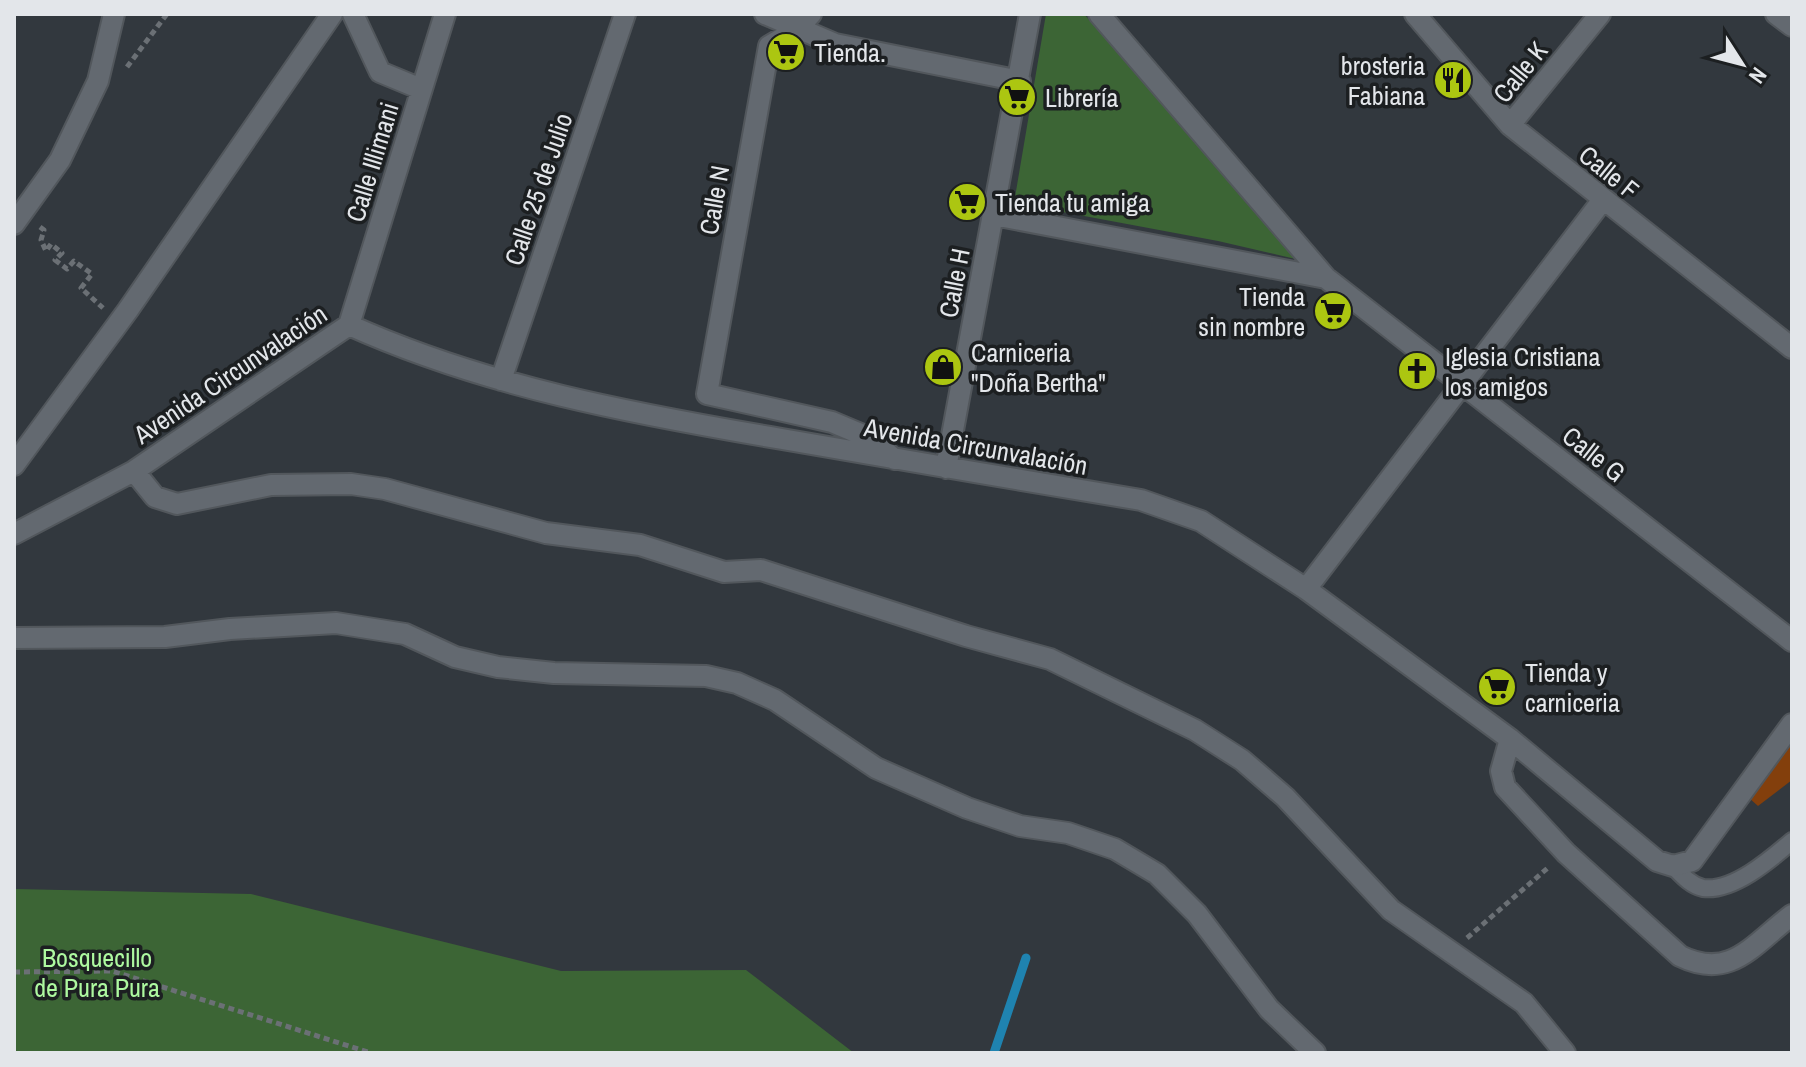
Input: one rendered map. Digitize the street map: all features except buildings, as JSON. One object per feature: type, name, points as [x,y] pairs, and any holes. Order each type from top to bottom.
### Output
[{"type":"street","points":[[14,224],[60,160],[98,81],[114,14]]},
{"type":"street","points":[[14,465],[128,310],[332,14]]},
{"type":"street","points":[[353,14],[380,72],[421,89]]},
{"type":"street","name":"Calle Illimani","points":[[349,325],[445,14]]},
{"type":"street","name":"Calle 25 de Julio","points":[[501,380],[625,14]]},
{"type":"street","points":[[765,14],[796,30],[835,44],[1020,81]]},
{"type":"street","name":"Calle N","points":[[811,14],[796,30],[769,46],[707,394],[832,422],[870,438],[894,459]]},
{"type":"street","name":"Calle H","points":[[946,468],[1030,14]]},
{"type":"street","name":"Calle G","points":[[1099,14],[1326,278],[1792,641]]},
{"type":"street","name":"Calle F","points":[[1415,14],[1510,125],[1602,201],[1792,348]]},
{"type":"street","name":"Calle K","points":[[1510,125],[1600,14]]},
{"type":"street","points":[[1776,14],[1792,26]]},
{"type":"street","points":[[1306,589],[1602,201]]},
{"type":"street","name":"Calle G","points":[[994,215],[1326,278]]},
{"type":"street","name":"Avenida Circunvalación","points":[[14,534],[134,471],[349,325],[401,348],[501,380],[640,413],[1141,500],[1201,521],[1306,589],[1510,739],[1657,861],[1673,866]]},
{"type":"street","points":[[134,471],[155,497],[177,504],[271,485],[351,484],[385,489],[546,533],[640,545],[724,572],[761,570],[952,632],[1050,659],[1195,730],[1242,760],[1285,797],[1391,910],[1524,1003],[1565,1053]]},
{"type":"street","points":[[14,638],[165,637],[230,629],[336,623],[405,634],[455,657],[498,667],[554,673],[706,676],[737,683],[775,700],[876,768],[967,808],[1020,826],[1068,833],[1115,849],[1157,874],[1197,914],[1269,1009],[1315,1053]]},
{"type":"street","points":[[1673,866],[1692,861],[1792,724]]},
{"type":"street","points":[[1510,739],[1501,771],[1505,787],[1566,853],[1680,956],[1701,967],[1735,960],[1792,915]]},
{"type":"lane","points":[[1673,866],[1689,882],[1704,888],[1721,886],[1774,857],[1792,841]]},
{"type":"path","points":[[98,81],[126,69],[167,14]]},
{"type":"path","points":[[36,225],[44,230],[41,240],[46,251],[51,244],[62,253],[55,260],[67,269],[74,261],[92,274],[81,288],[108,312],[115,300],[128,310]]},
{"type":"path","points":[[1451,952],[1566,853]]},
{"type":"path","points":[[14,972],[112,971],[371,1053]]},
{"type":"green space","points":[[1046,14],[1084,14],[1300,260],[1218,241],[1014,203]]},
{"type":"green space","name":"Bosquecillo de Pura Pura","points":[[14,889],[251,894],[561,971],[746,970],[854,1053],[14,1053]]},
{"type":"waterway","points":[[994,1053],[1026,958]]},
{"type":"place","name":"Tienda.","points":[[786,52]]},
{"type":"place","name":"brosteria Fabiana","points":[[1453,80]]},
{"type":"place","name":"Librería","points":[[1017,97]]},
{"type":"place","name":"Tienda tu amiga","points":[[967,202]]},
{"type":"place","name":"Tienda sin nombre","points":[[1333,311]]},
{"type":"place","name":"Carniceria \"Doña Bertha\"","points":[[943,367]]},
{"type":"place","name":"Iglesia Cristiana los amigos","points":[[1417,371]]},
{"type":"place","name":"Tienda y carniceria","points":[[1497,687]]}]
